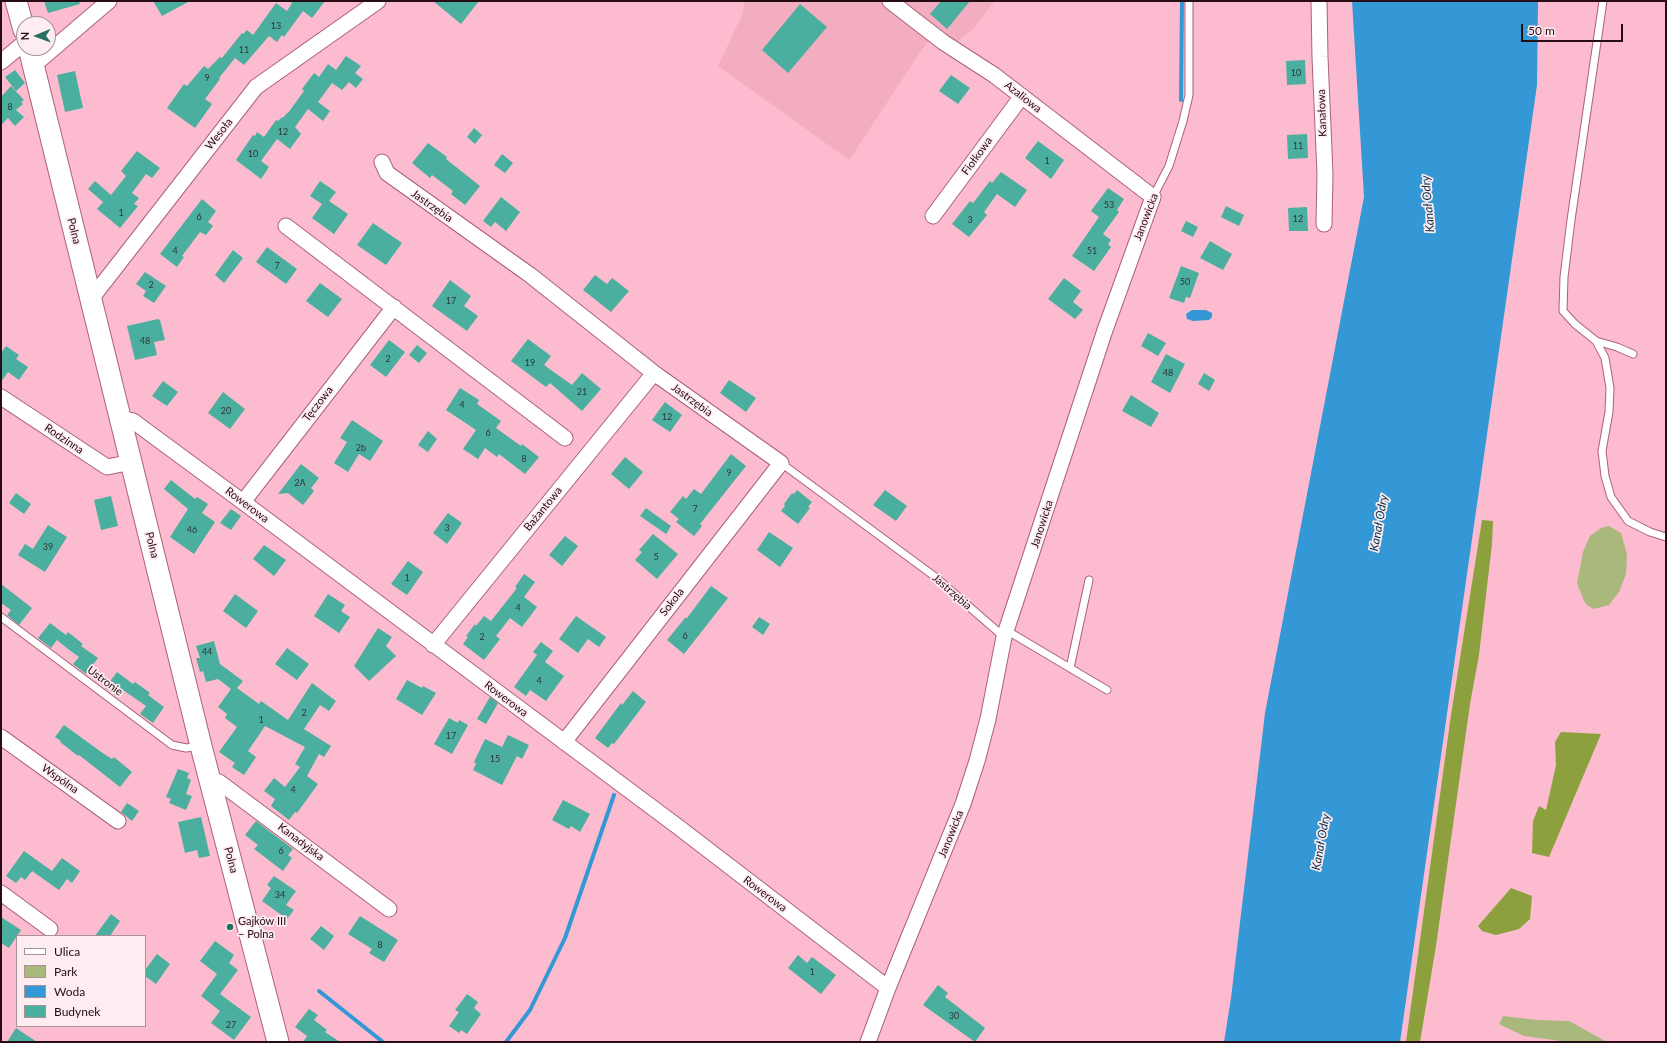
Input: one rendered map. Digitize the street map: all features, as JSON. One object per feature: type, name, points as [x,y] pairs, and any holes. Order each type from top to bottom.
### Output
[{"type":"street","points":[[16,1],[20,16]]},
{"type":"street","points":[[31,57],[109,1]]},
{"type":"street","name":"Wesoła","points":[[91,299],[256,87],[378,1]]},
{"type":"street","name":"Azaliowa","points":[[890,1],[943,42],[994,75],[1153,197]]},
{"type":"street","name":"Kanałowa","points":[[1319,1],[1325,174],[1324,224]]},
{"type":"street","points":[[1,62],[16,50]]},
{"type":"street","name":"Polna","points":[[31,57],[210,782],[278,1042]]},
{"type":"street","name":"Fiołkowa","points":[[933,216],[1022,96]]},
{"type":"street","name":"Jastrzębia","points":[[382,162],[387,173],[392,177],[530,275],[654,373],[780,463]]},
{"type":"street","name":"Janowicka","points":[[868,1042],[888,988],[963,804],[973,775],[988,719],[1005,633],[1105,330],[1153,197]]},
{"type":"street","points":[[286,226],[565,438]]},
{"type":"street","name":"Tęczowa","points":[[243,502],[394,307]]},
{"type":"street","name":"Bażantowa","points":[[433,645],[654,373]]},
{"type":"street","name":"Rodzinna","points":[[1,397],[107,467],[132,462]]},
{"type":"street","name":"Rowerowa","points":[[121,419],[133,421],[243,502],[564,742],[888,988]]},
{"type":"street","name":"Sokola","points":[[564,742],[780,463]]},
{"type":"street","name":"Wspólna","points":[[1,737],[118,821]]},
{"type":"street","name":"Kanadyjska","points":[[210,782],[219,782],[389,908]]},
{"type":"street","points":[[1,893],[50,929]]},
{"type":"lane","name":"Janowicka","points":[[1153,197],[1169,166],[1183,121],[1189,95],[1189,1]]},
{"type":"lane","points":[[1603,1],[1571,220],[1564,277],[1563,310],[1575,324],[1596,341],[1617,347],[1633,354]]},
{"type":"lane","points":[[1596,341],[1605,358],[1610,388],[1609,412],[1602,451],[1605,476],[1611,497],[1628,521],[1650,532],[1666,537]]},
{"type":"lane","name":"Jastrzębia","points":[[780,463],[934,576],[1005,633],[1107,690]]},
{"type":"lane","points":[[1070,668],[1089,580]]},
{"type":"lane","name":"Ustronie","points":[[1,617],[172,745],[186,748],[201,746]]},
{"type":"shaded area","points":[[744,1],[995,1],[973,29],[956,43],[927,42],[849,160],[718,66],[743,13]]},
{"type":"green space","points":[[1482,520],[1493,521],[1492,544],[1479,655],[1470,704],[1436,946],[1420,1042],[1406,1042],[1451,715]]},
{"type":"green space","points":[[1609,526],[1621,533],[1627,554],[1626,574],[1619,592],[1609,605],[1594,609],[1587,605],[1584,601],[1577,583],[1583,552],[1590,536],[1601,528]]},
{"type":"green space","points":[[1561,732],[1601,734],[1549,857],[1532,853],[1533,821],[1539,806],[1546,810],[1556,765],[1555,742]]},
{"type":"green space","points":[[1511,888],[1532,896],[1530,919],[1519,929],[1496,935],[1482,931],[1478,926]]},
{"type":"green space","points":[[1503,1016],[1537,1020],[1569,1021],[1607,1042],[1568,1042],[1524,1036],[1499,1024]]},
{"type":"water","name":"Kanał Odry","points":[[1352,1],[1538,1],[1537,85],[1400,1042],[1224,1042],[1231,998],[1265,713],[1364,197]]},
{"type":"water","points":[[1192,310],[1206,310],[1212,313],[1212,317],[1209,320],[1193,321],[1187,319],[1186,314]]},
{"type":"building","points":[[44,1],[79,1],[80,4],[48,13]]},
{"type":"building","points":[[153,1],[190,1],[162,16]]},
{"type":"building","points":[[290,1],[325,1],[312,18],[303,11],[284,37],[282,35],[277,42],[269,36],[244,65],[235,58],[205,99],[212,104],[195,128],[167,108],[184,84],[187,86],[204,66],[208,69],[220,57],[222,58],[242,33],[243,34],[247,30],[253,35],[276,3],[287,11],[292,3]]},
{"type":"building","points":[[433,1],[479,1],[461,24]]},
{"type":"building","points":[[941,1],[970,1],[947,29],[930,14]]},
{"type":"building","points":[[800,4],[827,27],[788,73],[762,50]]},
{"type":"building","points":[[346,56],[361,66],[355,73],[363,79],[356,88],[349,82],[342,90],[332,83],[318,102],[330,111],[323,121],[308,109],[295,127],[301,134],[290,149],[277,139],[261,161],[269,167],[261,179],[236,160],[253,135],[255,136],[257,132],[264,137],[276,120],[278,121],[288,113],[304,91],[302,89],[314,73],[319,77],[328,64],[336,70]]},
{"type":"building","points":[[1305,60],[1306,84],[1287,85],[1286,61]]},
{"type":"building","points":[[15,70],[25,83],[16,91],[5,77]]},
{"type":"building","points":[[75,71],[83,108],[65,112],[57,75]]},
{"type":"building","points":[[951,75],[970,88],[958,104],[939,91]]},
{"type":"building","points":[[11,86],[24,100],[21,102],[23,104],[16,110],[24,117],[15,126],[8,118],[1,125],[1,97]]},
{"type":"building","points":[[474,128],[482,135],[475,144],[467,137]]},
{"type":"building","points":[[1307,134],[1308,158],[1288,159],[1287,135]]},
{"type":"building","points":[[1038,141],[1064,160],[1051,179],[1025,158]]},
{"type":"building","points":[[428,143],[447,157],[446,159],[480,186],[465,205],[451,194],[453,191],[432,175],[430,178],[412,163]]},
{"type":"building","points":[[137,151],[160,168],[152,178],[146,174],[132,193],[139,198],[134,204],[138,206],[120,228],[97,209],[103,202],[88,189],[95,181],[111,195],[126,176],[121,171]]},
{"type":"building","points":[[502,154],[513,163],[505,173],[494,165]]},
{"type":"building","points":[[1001,172],[1027,190],[1015,207],[997,194],[984,212],[987,215],[969,237],[952,224],[970,201],[973,203],[990,181],[992,183]]},
{"type":"building","points":[[320,181],[336,192],[329,201],[348,214],[334,234],[312,218],[322,204],[310,196]]},
{"type":"building","points":[[1108,188],[1124,199],[1117,210],[1119,212],[1103,234],[1111,240],[1108,244],[1111,247],[1094,271],[1072,256],[1099,217],[1091,211]]},
{"type":"building","points":[[501,197],[520,212],[506,231],[495,222],[491,227],[483,221]]},
{"type":"building","points":[[202,199],[216,211],[208,222],[213,226],[206,235],[200,232],[182,256],[184,257],[177,267],[160,254]]},
{"type":"building","points":[[1226,206],[1244,215],[1239,226],[1221,217]]},
{"type":"building","points":[[1307,207],[1308,231],[1289,231],[1288,208]]},
{"type":"building","points":[[1186,221],[1198,227],[1193,237],[1181,231]]},
{"type":"building","points":[[373,223],[402,243],[386,265],[357,245]]},
{"type":"building","points":[[1210,241],[1232,254],[1223,270],[1200,258]]},
{"type":"building","points":[[267,247],[297,269],[286,284],[256,262]]},
{"type":"building","points":[[233,250],[243,258],[224,283],[215,275]]},
{"type":"building","points":[[1181,266],[1199,273],[1190,298],[1186,297],[1184,303],[1169,298]]},
{"type":"building","points":[[145,272],[166,286],[154,303],[143,296],[146,291],[136,284]]},
{"type":"building","points":[[595,275],[607,284],[612,278],[629,291],[611,312],[583,290]]},
{"type":"building","points":[[1064,278],[1081,291],[1073,302],[1083,310],[1075,319],[1048,299]]},
{"type":"building","points":[[450,280],[471,296],[464,306],[478,316],[467,331],[432,306]]},
{"type":"building","points":[[320,283],[342,299],[328,317],[306,301]]},
{"type":"building","points":[[158,319],[160,320],[165,340],[154,342],[157,355],[135,360],[127,326]]},
{"type":"building","points":[[1148,333],[1166,343],[1158,356],[1141,346]]},
{"type":"building","points":[[528,339],[551,356],[544,365],[572,385],[582,373],[601,389],[582,411],[550,383],[546,387],[511,361]]},
{"type":"building","points":[[389,340],[405,352],[386,377],[370,365]]},
{"type":"building","points":[[417,345],[427,353],[419,363],[409,355]]},
{"type":"building","points":[[6,346],[19,355],[16,359],[28,367],[19,380],[8,372],[1,382],[1,353]]},
{"type":"building","points":[[1166,354],[1185,364],[1170,393],[1151,382]]},
{"type":"building","points":[[1204,373],[1215,380],[1209,391],[1198,384]]},
{"type":"building","points":[[729,380],[756,398],[746,412],[720,393]]},
{"type":"building","points":[[163,381],[178,392],[167,406],[152,396]]},
{"type":"building","points":[[460,388],[479,400],[477,404],[501,421],[496,428],[521,446],[522,444],[539,457],[525,474],[499,454],[497,457],[485,448],[478,459],[463,449],[476,430],[446,410]]},
{"type":"building","points":[[223,392],[245,409],[230,429],[208,413]]},
{"type":"building","points":[[1131,395],[1159,413],[1151,427],[1122,411]]},
{"type":"building","points":[[665,402],[682,415],[670,432],[652,420]]},
{"type":"building","points":[[352,420],[383,441],[370,461],[359,454],[348,472],[334,463],[347,442],[340,438]]},
{"type":"building","points":[[428,431],[437,439],[428,452],[418,445]]},
{"type":"building","points":[[731,454],[746,466],[700,524],[702,526],[694,536],[676,522],[679,519],[670,512],[683,496],[686,499],[694,489],[701,494]]},
{"type":"building","points":[[625,457],[643,472],[629,489],[611,474]]},
{"type":"building","points":[[301,464],[319,478],[311,488],[314,491],[303,505],[288,493],[278,494]]},
{"type":"building","points":[[171,480],[195,499],[197,497],[208,504],[202,513],[215,522],[194,554],[170,537],[188,509],[164,489]]},
{"type":"building","points":[[797,490],[812,502],[808,507],[810,508],[798,524],[781,511],[792,493],[794,494]]},
{"type":"building","points":[[885,490],[907,506],[896,521],[873,505]]},
{"type":"building","points":[[16,493],[31,504],[24,514],[9,503]]},
{"type":"building","points":[[111,496],[118,526],[101,530],[94,500]]},
{"type":"building","points":[[646,508],[671,526],[666,534],[640,516]]},
{"type":"building","points":[[231,509],[241,516],[231,530],[220,523]]},
{"type":"building","points":[[448,513],[462,523],[447,544],[433,533]]},
{"type":"building","points":[[48,525],[67,537],[45,572],[18,555],[25,544],[33,549]]},
{"type":"building","points":[[769,532],[793,548],[780,567],[757,550]]},
{"type":"building","points":[[653,534],[678,554],[657,579],[635,560],[642,552],[639,550]]},
{"type":"building","points":[[565,536],[578,546],[562,566],[549,555]]},
{"type":"building","points":[[264,545],[286,560],[274,576],[253,559]]},
{"type":"building","points":[[408,561],[423,572],[407,595],[391,584]]},
{"type":"building","points":[[524,574],[535,582],[524,597],[537,607],[522,627],[510,618],[496,636],[500,639],[484,660],[463,644],[468,637],[466,636],[475,624],[476,626],[484,616],[491,621],[517,588],[515,587]]},
{"type":"building","points":[[1,584],[32,608],[19,625],[7,615],[11,610],[1,603]]},
{"type":"building","points":[[711,586],[728,598],[684,654],[667,640],[685,618],[687,618]]},
{"type":"building","points":[[235,594],[258,611],[246,628],[223,611]]},
{"type":"building","points":[[328,594],[345,605],[341,611],[350,617],[339,633],[314,616]]},
{"type":"building","points":[[576,616],[606,637],[599,647],[588,639],[578,653],[559,639]]},
{"type":"building","points":[[759,617],[770,624],[763,635],[752,627]]},
{"type":"building","points":[[50,623],[66,635],[68,632],[83,644],[81,646],[98,658],[86,674],[73,664],[79,657],[57,640],[51,648],[38,638]]},
{"type":"building","points":[[378,628],[392,637],[386,646],[396,656],[369,681],[354,666]]},
{"type":"building","points":[[214,641],[220,664],[243,681],[237,688],[259,704],[261,701],[288,720],[312,683],[336,701],[329,711],[320,705],[304,729],[331,746],[324,757],[319,754],[307,776],[318,784],[297,813],[295,812],[289,820],[271,806],[275,799],[264,791],[274,778],[285,787],[300,767],[295,764],[305,747],[265,726],[248,751],[256,757],[244,775],[232,767],[235,763],[219,752],[237,727],[225,718],[227,714],[218,707],[231,689],[218,679],[206,682],[203,671],[200,672],[196,658],[200,658],[196,646]]},
{"type":"building","points":[[541,642],[553,651],[545,662],[564,676],[546,701],[530,690],[526,696],[514,687],[537,655],[533,652]]},
{"type":"building","points":[[287,648],[309,664],[297,680],[275,664]]},
{"type":"building","points":[[117,672],[133,684],[135,682],[142,687],[150,693],[148,695],[164,707],[153,723],[140,714],[146,706],[123,690],[118,697],[105,688]]},
{"type":"building","points":[[407,680],[436,693],[422,715],[396,699]]},
{"type":"building","points":[[633,691],[646,702],[614,744],[612,743],[608,748],[595,738],[621,703],[622,705]]},
{"type":"building","points":[[490,697],[498,703],[486,724],[477,719]]},
{"type":"building","points":[[449,718],[458,723],[459,720],[468,725],[452,754],[434,744]]},
{"type":"building","points":[[64,725],[104,754],[112,759],[114,757],[132,772],[120,787],[55,737]]},
{"type":"building","points":[[508,735],[529,745],[522,759],[517,756],[502,785],[473,770],[476,764],[474,762],[485,739],[502,747]]},
{"type":"building","points":[[178,769],[189,773],[187,778],[191,780],[186,794],[192,796],[186,810],[169,803],[171,799],[166,797]]},
{"type":"building","points":[[563,800],[590,814],[580,832],[571,826],[569,829],[552,820]]},
{"type":"building","points":[[127,803],[139,811],[132,821],[121,812]]},
{"type":"building","points":[[201,817],[210,856],[199,858],[197,850],[185,853],[178,822]]},
{"type":"building","points":[[256,821],[293,849],[288,855],[292,858],[283,871],[254,849],[258,845],[245,835]]},
{"type":"building","points":[[24,851],[52,871],[62,858],[80,871],[72,883],[67,879],[59,890],[32,871],[25,880],[21,877],[16,883],[6,876]]},
{"type":"building","points":[[274,876],[296,891],[286,905],[294,910],[287,919],[262,901],[271,888],[267,885]]},
{"type":"building","points":[[111,914],[120,921],[111,935],[96,935]]},
{"type":"building","points":[[360,916],[398,940],[384,962],[369,953],[372,949],[348,934]]},
{"type":"building","points":[[1,917],[21,930],[16,935],[9,948],[1,943]]},
{"type":"building","points":[[321,926],[334,936],[324,950],[310,939]]},
{"type":"building","points":[[215,941],[234,955],[229,963],[238,970],[220,994],[251,1017],[234,1040],[211,1023],[220,1011],[201,996],[217,974],[200,961]]},
{"type":"building","points":[[157,954],[170,964],[156,984],[146,977],[146,969]]},
{"type":"building","points":[[798,955],[807,963],[812,957],[836,975],[821,994],[788,968]]},
{"type":"building","points":[[938,985],[948,993],[945,997],[985,1028],[975,1042],[923,1005]]},
{"type":"building","points":[[467,994],[478,1002],[474,1008],[481,1014],[467,1034],[461,1030],[459,1033],[449,1026],[459,1012],[455,1010]]},
{"type":"building","points":[[309,1009],[318,1015],[314,1020],[327,1030],[325,1032],[340,1042],[303,1042],[307,1036],[295,1027]]},
{"type":"building","points":[[16,1028],[37,1042],[7,1042]]},
{"type":"waterway","points":[[1181,100],[1182,1]]},
{"type":"waterway","points":[[506,1042],[530,1010],[565,938],[614,795]]},
{"type":"waterway","points":[[319,991],[383,1042]]},
{"type":"place","name":"Gajków III – Polna","points":[[230,927]]}]
